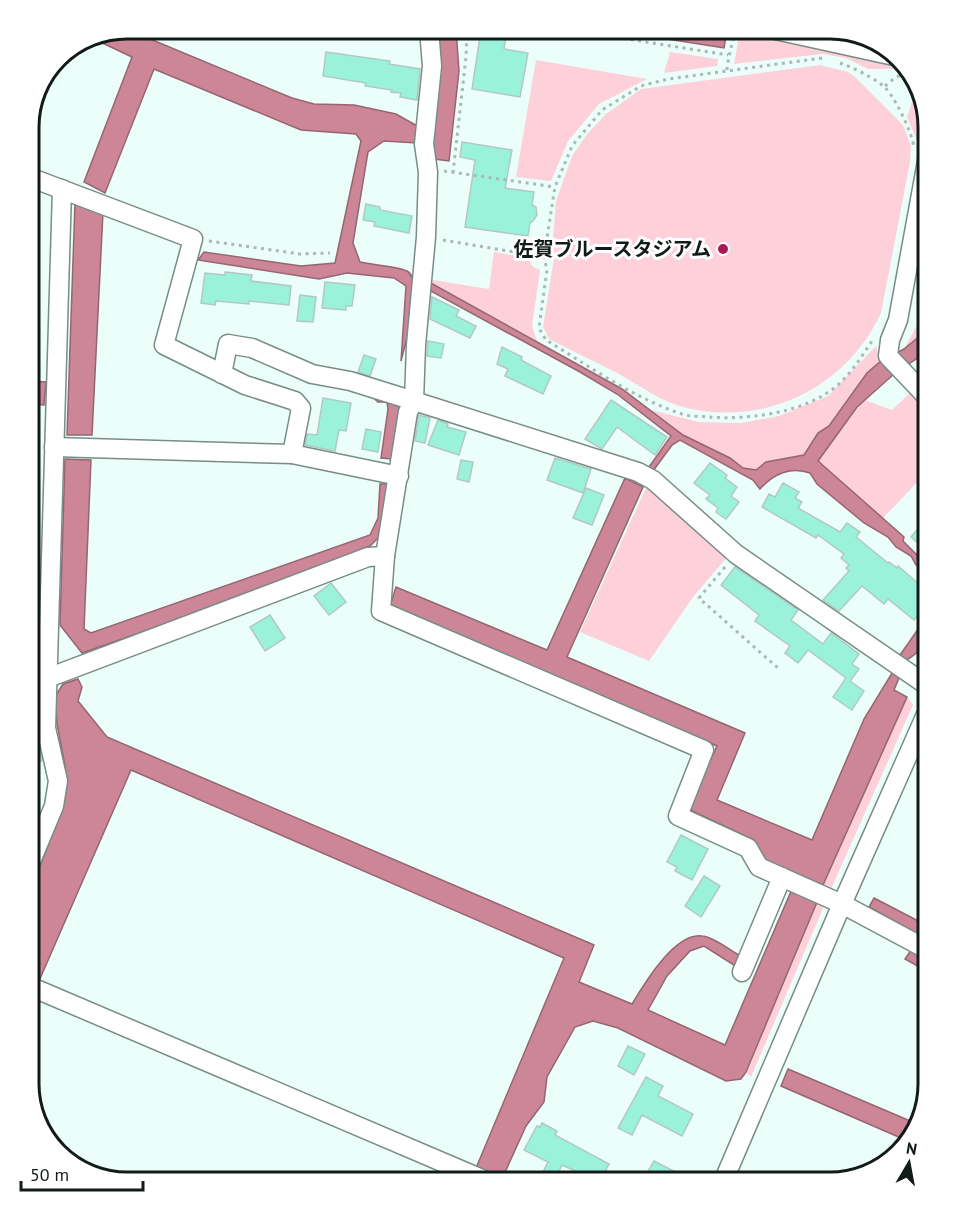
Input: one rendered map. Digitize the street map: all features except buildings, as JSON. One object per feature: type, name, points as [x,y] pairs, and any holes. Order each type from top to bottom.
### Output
[{"type":"street","points":[[430,39],[432,66],[424,144],[428,172],[426,237],[416,345],[414,401],[408,412],[385,556],[381,611],[704,750],[678,816],[748,848],[759,867],[842,904],[918,945]]},
{"type":"street","points":[[817,39],[875,52]]},
{"type":"street","points":[[918,177],[898,320],[889,348],[902,371],[918,388]]},
{"type":"street","points":[[39,181],[193,239],[164,345],[245,385],[295,401],[301,408],[292,454]]},
{"type":"street","points":[[39,841],[54,806],[58,781],[46,728],[62,189]]},
{"type":"street","points":[[222,374],[228,344],[252,348],[312,374],[350,381],[638,472],[653,480],[736,554],[918,680]]},
{"type":"street","points":[[54,447],[292,454],[399,476]]},
{"type":"street","points":[[39,682],[368,557],[385,556]]},
{"type":"street","points":[[727,1172],[918,733]]},
{"type":"street","points":[[742,972],[782,878]]},
{"type":"street","points":[[39,991],[465,1172]]},
{"type":"path","points":[[453,173],[467,39]]},
{"type":"path","points":[[627,39],[728,55]]},
{"type":"path","points":[[727,71],[728,55],[732,49],[734,39]]},
{"type":"path","points":[[889,348],[877,334],[859,361],[839,384],[818,398],[771,415],[736,418],[684,415],[648,401],[546,340],[539,328],[547,270],[544,257],[555,187],[572,146],[602,110],[641,86],[668,79],[822,58],[842,64],[885,86],[918,149]]},
{"type":"path","points":[[885,86],[894,77],[901,75]]},
{"type":"path","points":[[428,172],[436,170],[555,187]]},
{"type":"path","points":[[426,237],[544,257]]},
{"type":"path","points":[[193,239],[300,254],[330,253]]},
{"type":"path","points":[[736,554],[699,598],[779,669]]},
{"type":"shaded area","points":[[127,39],[150,39],[292,98],[314,104],[354,105],[396,114],[419,127],[417,143],[384,141],[368,152],[353,243],[360,262],[403,269],[412,277],[414,299],[401,361],[406,286],[394,278],[347,273],[319,279],[198,260],[204,252],[301,266],[335,263],[361,141],[356,134],[301,130],[154,69],[105,193],[84,182],[132,57],[103,43]]},
{"type":"shaded area","points":[[438,39],[457,39],[459,71],[449,161],[434,159]]},
{"type":"shaded area","points":[[667,39],[726,39],[724,48]]},
{"type":"shaded area","points":[[739,39],[780,39],[887,60],[896,69],[868,69],[846,58],[822,54],[734,64]]},
{"type":"shaded area","points":[[670,52],[718,59],[717,66],[664,73]]},
{"type":"shaded area","points":[[536,60],[647,79],[599,104],[568,141],[551,181],[516,177]]},
{"type":"shaded area","name":"佐賀ブルースタジアム","points":[[820,65],[848,72],[855,77],[903,125],[911,146],[910,162],[881,313],[865,340],[846,363],[823,382],[797,397],[769,407],[740,412],[710,412],[679,406],[663,400],[619,374],[549,339],[543,327],[554,258],[556,201],[572,156],[588,133],[606,114],[641,89]]},
{"type":"shaded area","points":[[906,82],[909,88],[915,104],[918,141],[907,117],[913,99]]},
{"type":"shaded area","points":[[75,203],[103,212],[92,435],[67,435]]},
{"type":"shaded area","points":[[494,252],[529,258],[532,266],[540,270],[532,326],[537,341],[433,283],[433,280],[489,289]]},
{"type":"shaded area","points":[[429,282],[622,389],[683,435],[730,458],[743,468],[756,470],[766,462],[804,455],[818,433],[829,426],[867,373],[881,361],[904,349],[918,337],[918,358],[894,374],[857,407],[818,461],[904,537],[903,541],[918,556],[918,566],[911,556],[896,547],[888,537],[864,523],[817,484],[810,473],[789,471],[771,479],[760,489],[753,480],[680,440],[672,445],[653,471],[649,467],[671,436],[617,394],[427,289]]},
{"type":"shaded area","points":[[918,323],[918,337],[904,349]]},
{"type":"shaded area","points":[[876,346],[881,361],[867,373],[829,426],[818,433],[804,455],[766,462],[756,470],[743,468],[730,458],[683,435],[651,410],[699,422],[741,423],[779,416],[828,396]]},
{"type":"shaded area","points":[[39,382],[46,382],[44,405],[39,405]]},
{"type":"shaded area","points":[[910,393],[918,401],[918,481],[883,518],[818,461],[857,407],[865,400],[892,410]]},
{"type":"shaded area","points":[[370,395],[395,399],[400,407],[392,459],[381,458],[387,402],[378,402]]},
{"type":"shaded area","points":[[65,459],[91,460],[84,629],[91,633],[370,535],[378,518],[380,484],[389,484],[380,536],[370,546],[231,601],[82,653],[60,625]]},
{"type":"shaded area","points":[[625,478],[643,487],[567,657],[745,733],[717,800],[812,840],[864,719],[892,673],[899,678],[894,690],[907,697],[823,885],[764,860],[754,840],[688,809],[717,746],[390,606],[396,587],[547,650]]},
{"type":"shaded area","points":[[647,486],[728,556],[693,597],[649,661],[580,632]]},
{"type":"shaded area","points":[[918,629],[918,652],[905,661],[898,658]]},
{"type":"shaded area","points":[[78,679],[82,687],[78,701],[107,737],[594,945],[579,982],[632,1004],[661,961],[681,942],[702,936],[716,941],[739,955],[737,967],[704,946],[690,951],[667,976],[648,1010],[725,1045],[792,889],[817,902],[746,1072],[741,1079],[726,1081],[618,1028],[593,1021],[575,1027],[547,1077],[544,1102],[526,1126],[505,1172],[485,1172],[476,1168],[564,958],[131,770],[39,981],[39,869],[60,815],[65,794],[65,766],[57,724],[55,697],[63,684]]},
{"type":"shaded area","points":[[907,697],[913,705],[831,889],[823,885]]},
{"type":"shaded area","points":[[874,898],[918,921],[918,934],[869,907]]},
{"type":"shaded area","points":[[817,902],[824,906],[751,1077],[746,1072]]},
{"type":"shaded area","points":[[911,950],[918,954],[918,966],[905,959]]},
{"type":"shaded area","points":[[788,1069],[910,1121],[903,1133],[890,1133],[781,1086]]},
{"type":"place","name":"佐賀ブルースタジアム","points":[[723,249]]}]
